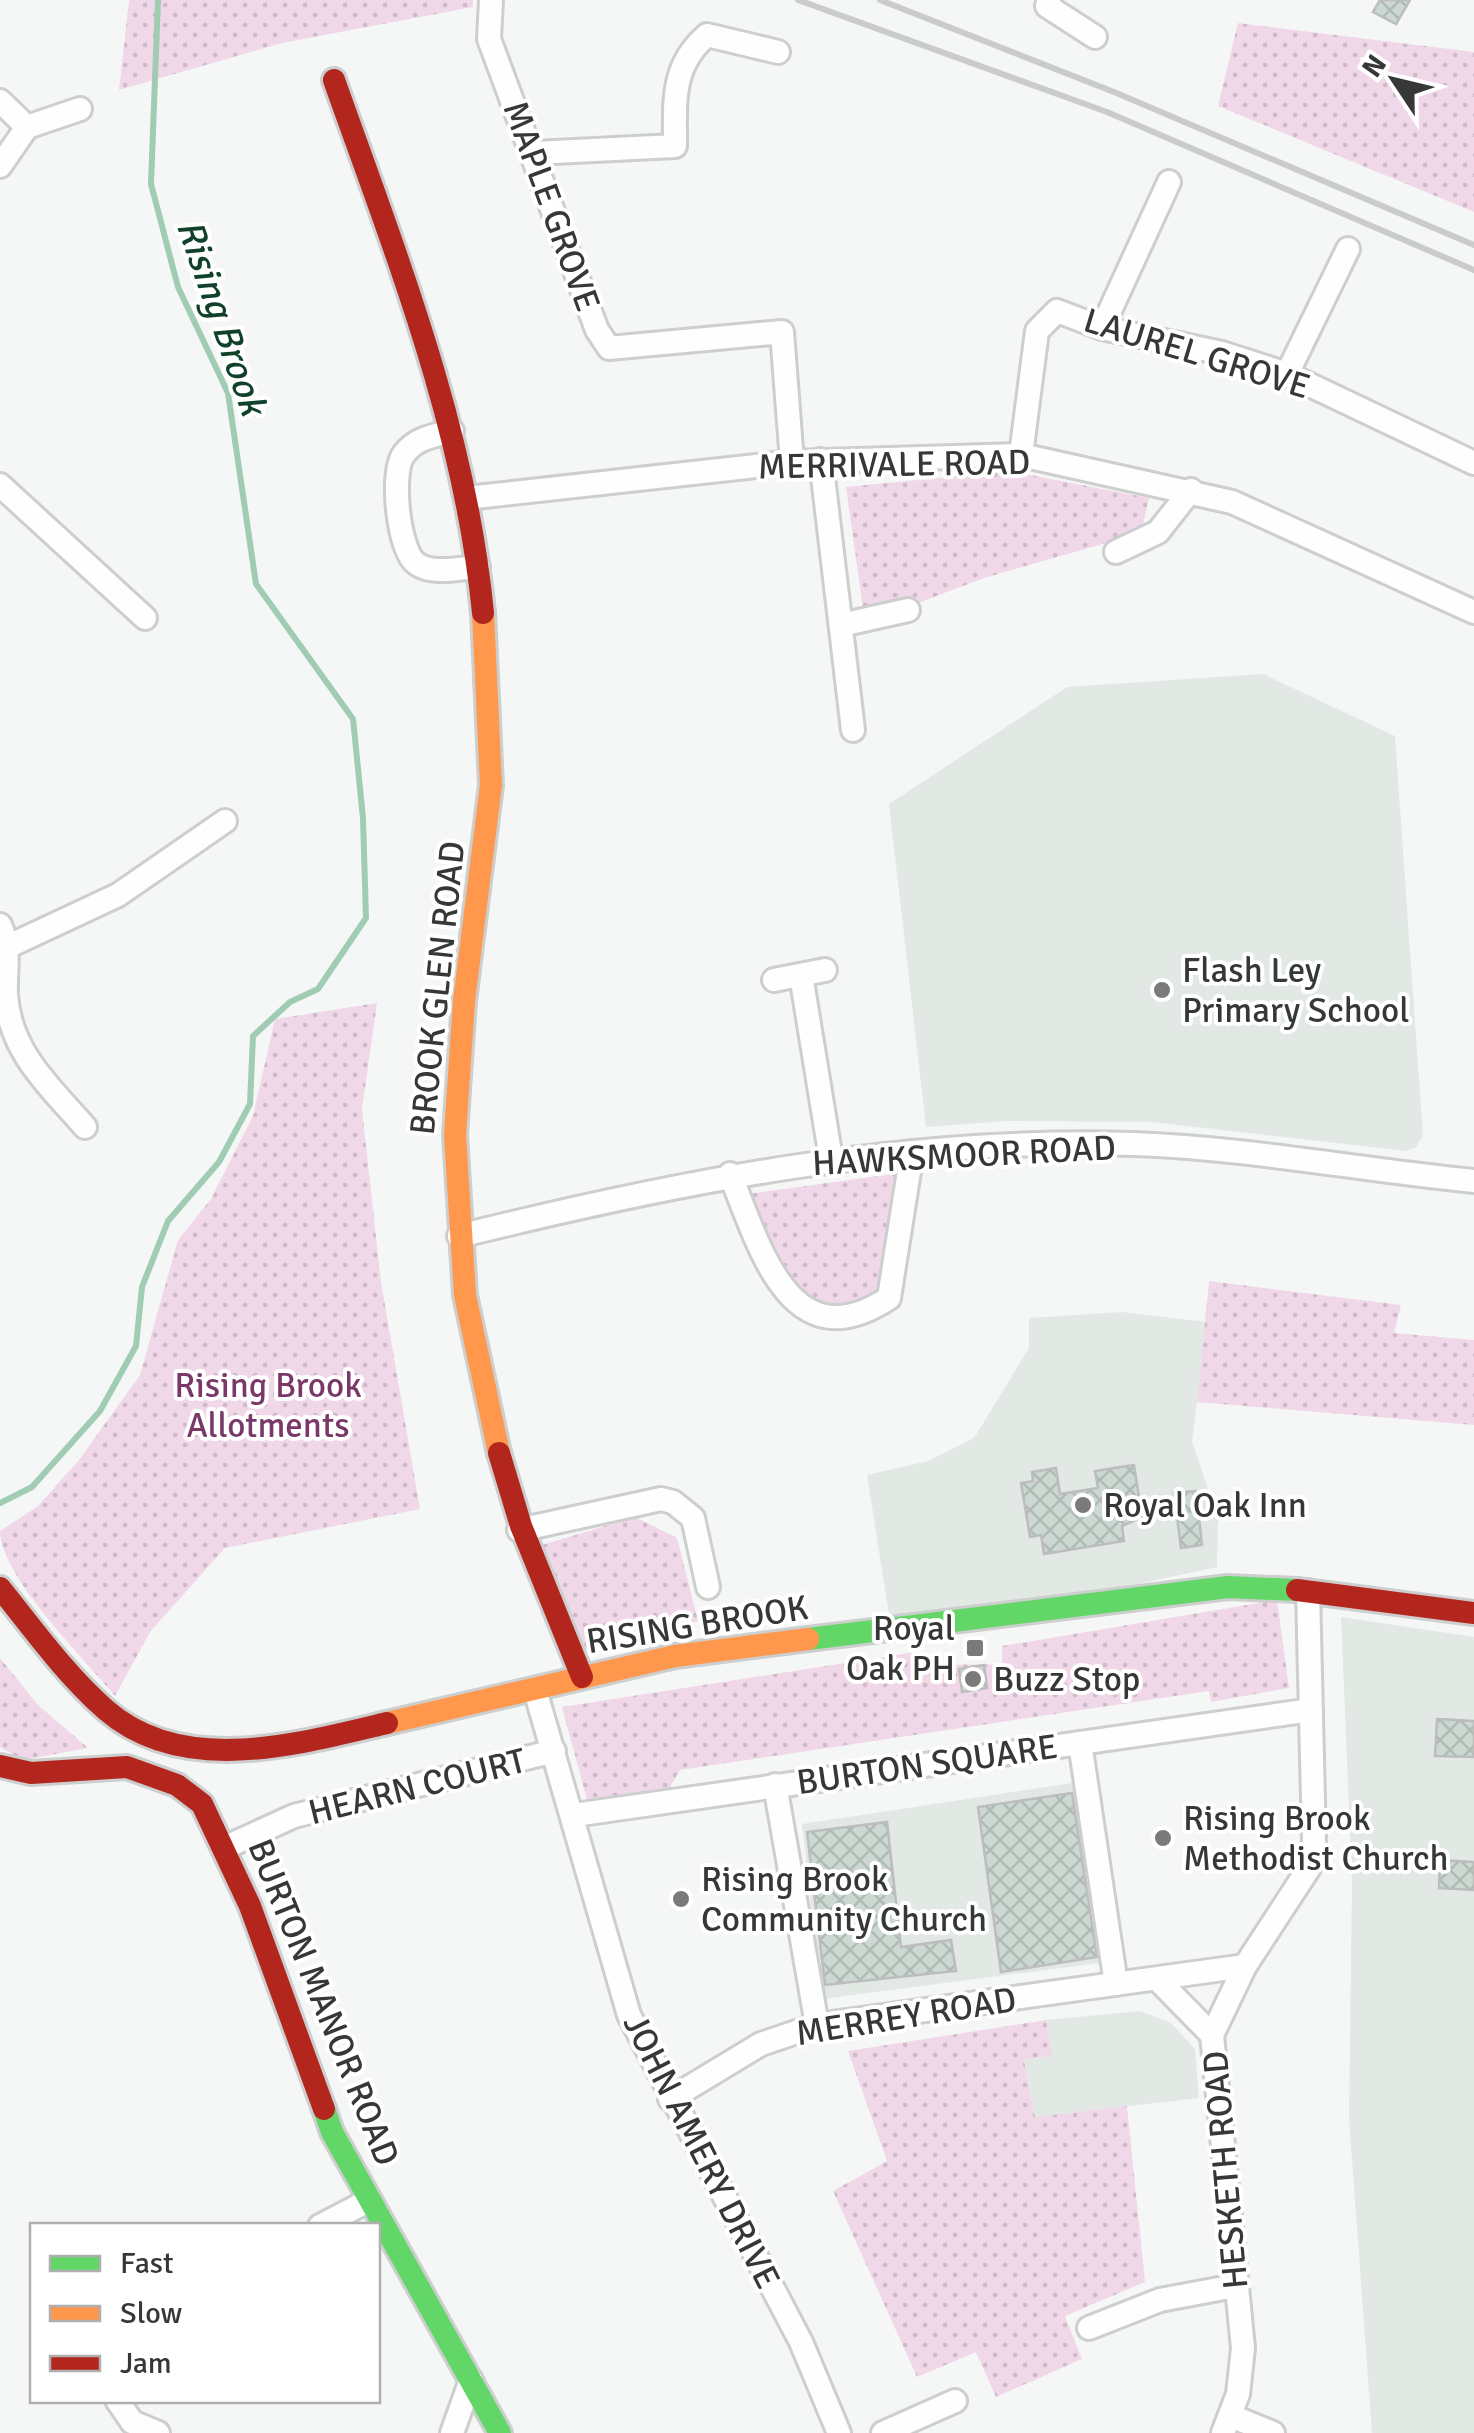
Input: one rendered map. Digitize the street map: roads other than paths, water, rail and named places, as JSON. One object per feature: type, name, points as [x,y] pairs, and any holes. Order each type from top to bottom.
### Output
[{"type":"main road","name":"BROOK GLEN ROAD","points":[[334,80],[427,346],[452,431],[478,566],[492,748],[488,826],[459,1057],[459,1236],[476,1366],[519,1530],[582,1676]]},
{"type":"main road","name":"RISING BROOK","points":[[0,1588],[70,1675],[109,1712],[150,1736],[209,1751],[245,1750],[340,1734],[582,1676],[720,1650],[886,1633],[1228,1587],[1308,1590],[1474,1612]]},
{"type":"main road","name":"BURTON MANOR ROAD","points":[[0,1766],[31,1773],[126,1767],[154,1774],[202,1804],[226,1847],[332,2132],[500,2433]]},
{"type":"street","name":"MAPLE GROVE","points":[[491,0],[489,39],[597,330],[609,348],[782,332],[792,462]]},
{"type":"street","points":[[1049,0],[1046,6],[1095,37]]},
{"type":"street","points":[[534,153],[675,146],[676,79],[689,50],[707,34],[778,52]]},
{"type":"street","points":[[0,102],[28,127]]},
{"type":"street","points":[[0,166],[28,127],[80,108]]},
{"type":"street","points":[[1102,328],[1168,182]]},
{"type":"street","points":[[1287,374],[1348,249]]},
{"type":"street","name":"LAUREL GROVE","points":[[1022,455],[1037,332],[1057,311],[1102,328],[1222,353],[1287,374],[1472,457]]},
{"type":"street","points":[[452,431],[422,438],[402,456],[396,476],[404,548],[413,563],[428,570],[478,566]]},
{"type":"street","name":"MERRIVALE ROAD","points":[[467,498],[792,462],[1022,455],[1191,490],[1336,548],[1474,612]]},
{"type":"street","points":[[821,460],[853,730]]},
{"type":"street","points":[[0,485],[144,618]]},
{"type":"street","points":[[1116,552],[1158,532],[1191,490]]},
{"type":"street","points":[[841,625],[908,610]]},
{"type":"street","points":[[84,1127],[20,1053],[6,996],[4,936],[118,895],[225,822]]},
{"type":"street","points":[[774,980],[826,970]]},
{"type":"street","points":[[800,975],[831,1160]]},
{"type":"street","name":"HAWKSMOOR ROAD","points":[[459,1236],[730,1174],[912,1152],[1040,1144],[1189,1147],[1474,1181]]},
{"type":"street","points":[[730,1174],[779,1282],[810,1311],[844,1320],[864,1314],[889,1298],[912,1152]]},
{"type":"street","points":[[519,1530],[661,1500],[673,1502],[693,1518],[708,1587]]},
{"type":"street","name":"HESKETH ROAD","points":[[1273,2433],[1227,2424],[1242,2348],[1212,2036],[1246,1966],[1309,1868],[1314,1841],[1308,1590]]},
{"type":"street","name":"JOHN AMERY DRIVE","points":[[535,1690],[574,1814],[629,2016],[800,2342],[839,2433]]},
{"type":"street","name":"BURTON SQUARE","points":[[574,1814],[1312,1710]]},
{"type":"street","name":"BURTON SQUARE","points":[[1080,1744],[1116,1984]]},
{"type":"street","name":"HEARN COURT","points":[[226,1847],[294,1816],[554,1752]]},
{"type":"street","name":"BURTON SQUARE","points":[[775,1785],[817,2026]]},
{"type":"street","name":"MERREY ROAD","points":[[670,2099],[761,2044],[817,2026],[1246,1966]]},
{"type":"street","points":[[1158,1980],[1212,2036]]},
{"type":"street","points":[[326,2223],[368,2201]]},
{"type":"street","points":[[1089,2328],[1160,2300],[1234,2286]]},
{"type":"street","points":[[452,2433],[471,2380]]},
{"type":"street","points":[[883,2433],[955,2400]]},
{"type":"street","points":[[118,2403],[129,2428],[158,2433]]},
{"type":"waterway","name":"Rising Brook","points":[[0,1503],[32,1487],[100,1411],[136,1346],[142,1287],[168,1221],[219,1162],[250,1104],[253,1036],[290,1002],[318,989],[366,918],[363,818],[353,719],[256,584],[228,393],[178,287],[151,184],[158,0]]},
{"type":"railway","points":[[798,0],[1107,112],[1474,270]]},
{"type":"railway","points":[[880,0],[1114,92],[1474,245]]},
{"type":"place","name":"Flash Ley Primary School","points":[[1162,990]]},
{"type":"place","name":"Royal Oak Inn","points":[[1083,1505]]},
{"type":"place","name":"Royal Oak PH","points":[[975,1648]]},
{"type":"place","name":"Buzz Stop","points":[[973,1679]]},
{"type":"place","name":"Rising Brook Methodist Church","points":[[1163,1838]]},
{"type":"place","name":"Rising Brook Community Church","points":[[681,1899]]},
{"type":"park label","name":"Rising Brook Allotments","points":[[268,1405]]}]
